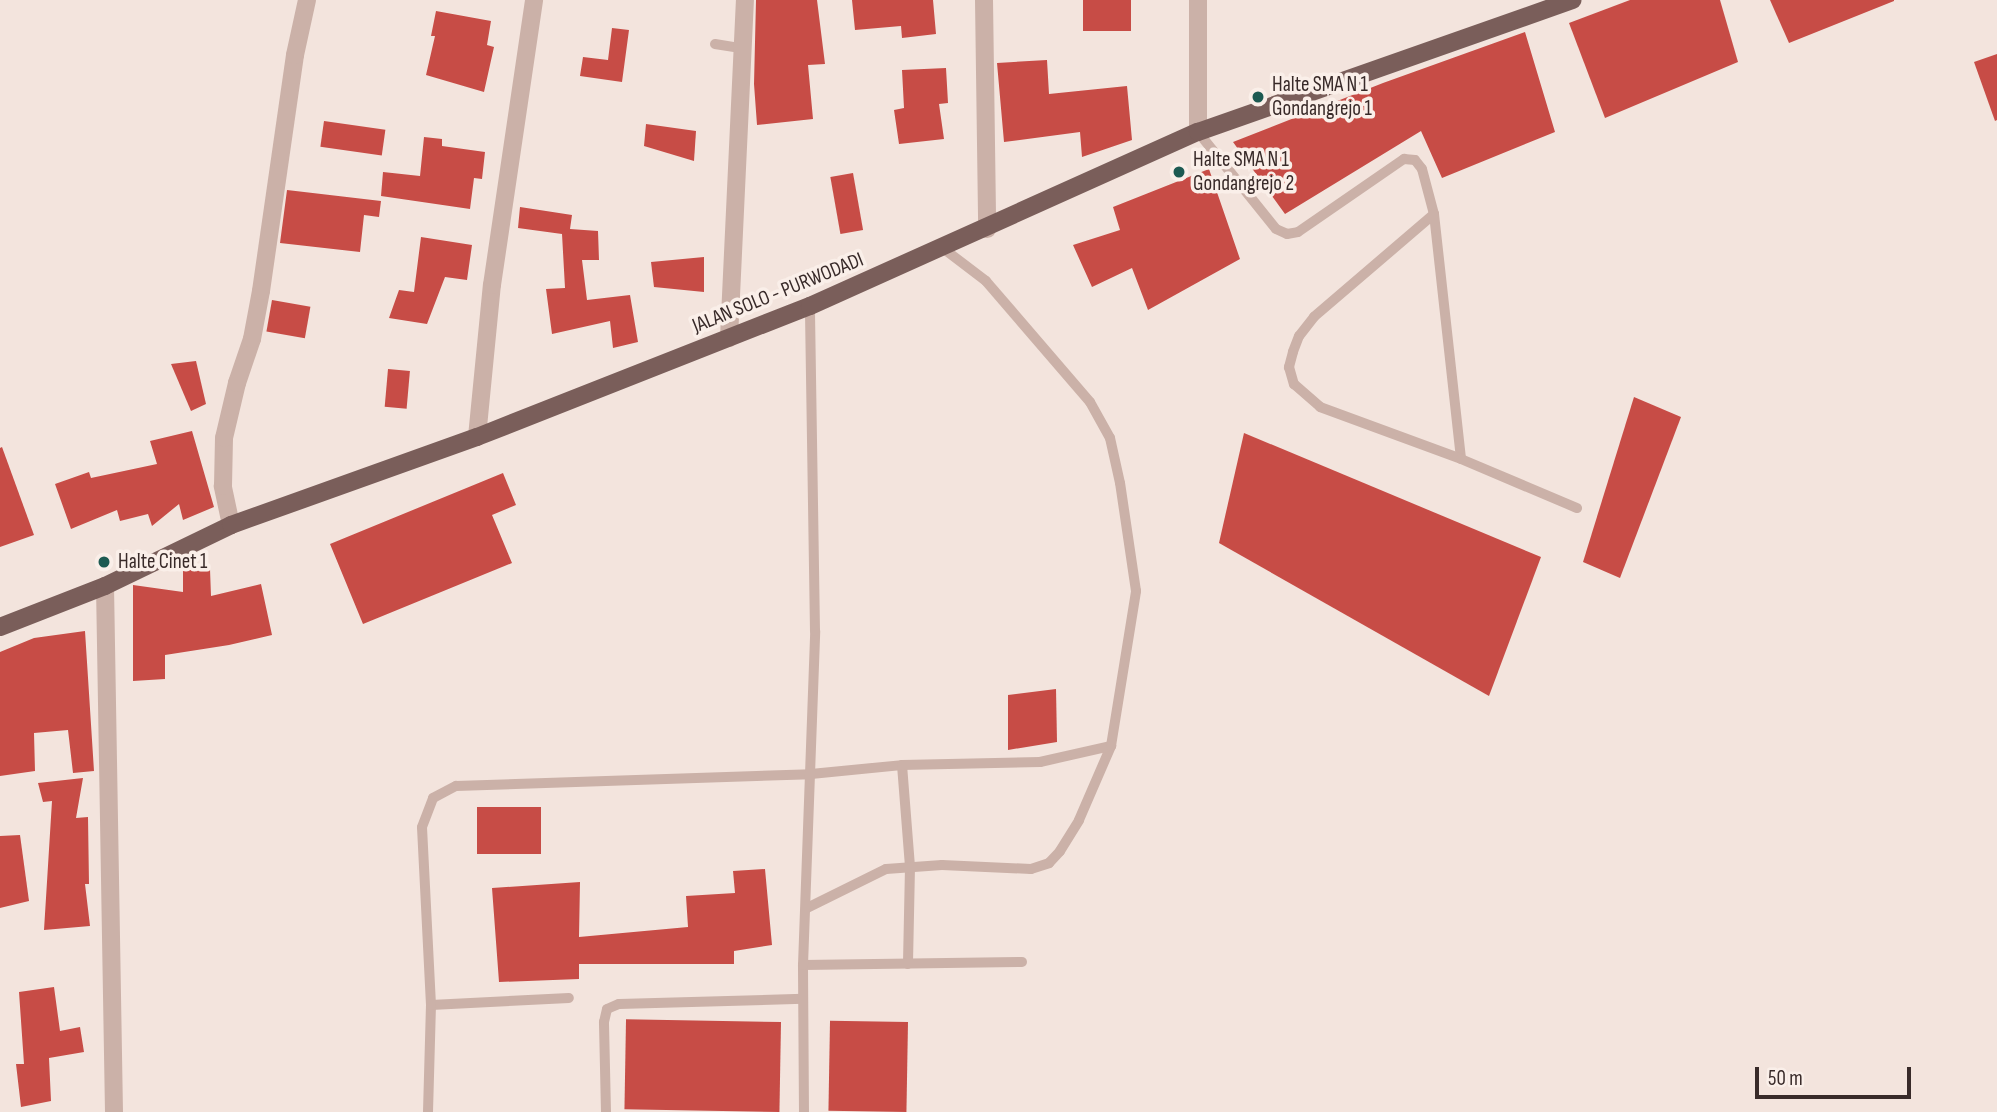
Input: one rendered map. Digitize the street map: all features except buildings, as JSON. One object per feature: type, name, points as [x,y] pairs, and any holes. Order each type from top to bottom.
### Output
[{"type":"main road","name":"JALAN SOLO - PURWODADI","points":[[0,627],[105,586],[231,525],[477,437],[810,306],[944,249],[1198,132],[1572,0]]},
{"type":"street","points":[[231,525],[223,485],[224,438],[237,383],[252,339],[295,55],[307,0]]},
{"type":"street","points":[[477,437],[492,285],[534,0]]},
{"type":"street","points":[[729,338],[741,48],[746,0]]},
{"type":"street","points":[[984,0],[987,229]]},
{"type":"street","points":[[1198,0],[1198,132]]},
{"type":"street","points":[[105,586],[114,1112]]},
{"type":"lane","points":[[715,44],[741,48]]},
{"type":"lane","points":[[1198,132],[1276,229],[1287,234],[1298,232],[1405,159],[1415,160],[1422,169],[1434,215],[1461,458]]},
{"type":"lane","points":[[1434,215],[1314,317],[1299,336],[1289,367],[1294,384],[1320,407],[1461,458],[1577,508]]},
{"type":"lane","points":[[807,908],[886,869],[1031,869],[1049,863],[1060,851],[1079,820],[1111,746],[1136,591],[1120,483],[1110,438],[1090,402],[986,281],[944,249]]},
{"type":"lane","points":[[804,1112],[803,965],[815,631],[810,306]]},
{"type":"lane","points":[[428,1112],[431,1005],[422,827],[433,798],[456,786],[811,774],[902,765],[1040,762],[1111,746]]},
{"type":"lane","points":[[902,765],[910,867],[908,964]]},
{"type":"lane","points":[[803,965],[1022,962]]},
{"type":"lane","points":[[431,1005],[569,998]]},
{"type":"lane","points":[[606,1112],[604,1022],[607,1009],[619,1004],[803,999]]},
{"type":"place","name":"Halte SMA N 1 Gondangrejo 1","points":[[1258,97]]},
{"type":"place","name":"Halte SMA N 1 Gondangrejo 2","points":[[1179,172]]},
{"type":"place","name":"Halte Cinet 1","points":[[104,562]]}]
